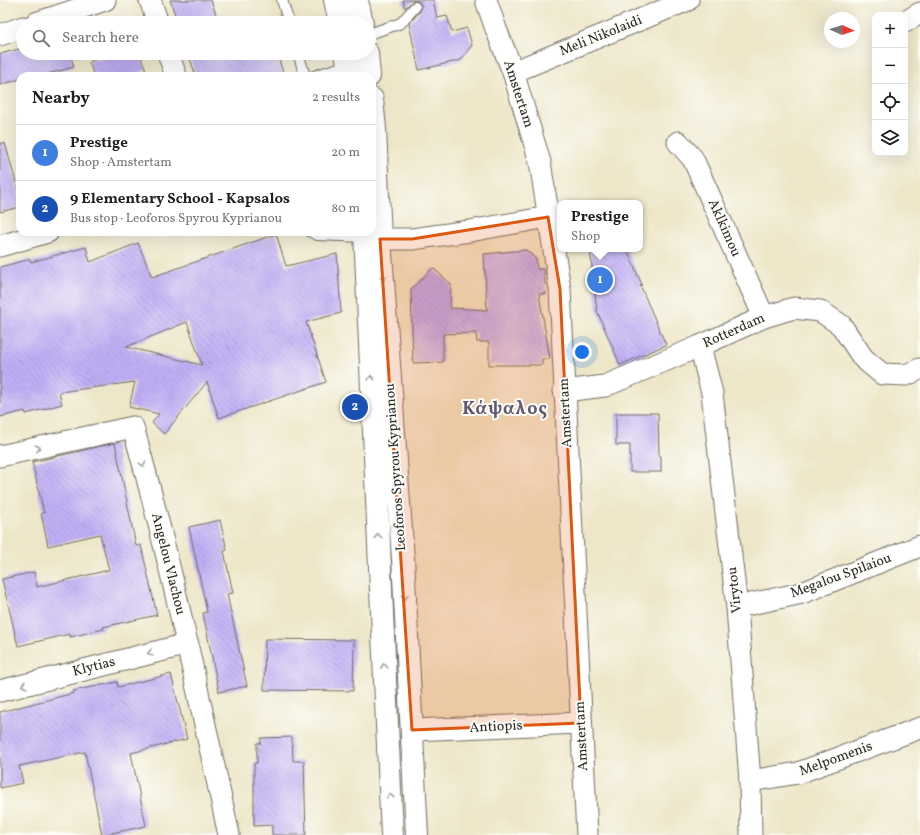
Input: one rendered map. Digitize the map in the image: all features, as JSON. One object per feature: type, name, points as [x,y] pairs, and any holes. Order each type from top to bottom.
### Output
[{"type":"main road","points":[[335,0],[338,16]]},
{"type":"main road","points":[[358,0],[361,16]]},
{"type":"main road","points":[[368,60],[369,72]]},
{"type":"main road","name":"Leoforos Spyrou Kyprianou","points":[[370,236],[402,543],[417,835]]},
{"type":"main road","name":"Leoforos Spyrou Kyprianou","points":[[370,236],[392,835]]},
{"type":"street","points":[[57,16],[105,0]]},
{"type":"street","points":[[150,0],[156,16]]},
{"type":"street","name":"Amstertam","points":[[486,0],[513,72],[540,162],[560,289],[587,835]]},
{"type":"street","name":"Meli Nikolaidi","points":[[513,72],[686,1]]},
{"type":"street","points":[[908,20],[920,13]]},
{"type":"street","points":[[0,35],[16,29]]},
{"type":"street","points":[[170,60],[175,72]]},
{"type":"street","name":"Aklkimou","points":[[678,142],[693,159],[764,317]]},
{"type":"street","points":[[370,236],[412,239],[470,231],[548,217]]},
{"type":"street","points":[[0,246],[34,236]]},
{"type":"street","name":"Rotterdam","points":[[564,390],[605,386],[764,317],[794,308],[820,312],[841,325],[863,358],[882,374],[906,375],[920,368]]},
{"type":"street","name":"Virytou","points":[[700,346],[712,394],[737,607],[750,780],[751,835]]},
{"type":"street","name":"Angelou Vlachou","points":[[0,456],[133,427],[150,487],[188,644],[229,835]]},
{"type":"street","name":"Megalou Spilaiou","points":[[737,607],[802,593],[920,546]]},
{"type":"street","name":"Klytias","points":[[0,691],[188,644]]},
{"type":"street","name":"Antiopis","points":[[412,730],[581,723]]},
{"type":"street","name":"Melpomenis","points":[[750,780],[798,773],[920,728]]},
{"type":"lane","points":[[282,0],[287,16]]},
{"type":"lane","points":[[376,32],[401,23],[415,7]]},
{"type":"lane","points":[[300,60],[304,72]]},
{"type":"lane","points":[[326,72],[348,65]]},
{"type":"highlighted area","points":[[548,217],[560,289],[581,723],[412,730],[380,239],[412,239]]},
{"type":"building","points":[[170,0],[211,0],[217,16],[176,16]]},
{"type":"building","points":[[403,0],[433,0],[437,18],[447,16],[452,32],[467,28],[472,45],[461,60],[419,70],[409,24],[420,11],[421,5],[419,2],[413,1],[405,8]]},
{"type":"building","points":[[16,50],[16,60],[72,60],[74,67],[55,72],[16,72],[16,80],[0,85],[0,54]]},
{"type":"building","points":[[94,60],[142,60],[146,70],[140,72],[93,72],[89,62]]},
{"type":"building","points":[[190,60],[279,60],[283,72],[195,72]]},
{"type":"building","points":[[0,143],[5,143],[16,183],[16,208],[0,212]]},
{"type":"building","points":[[270,236],[277,236],[286,266],[337,254],[341,313],[306,322],[326,382],[219,418],[207,382],[164,434],[152,423],[159,414],[129,407],[135,382],[59,392],[62,404],[26,414],[25,411],[0,417],[0,267],[30,259],[31,262],[86,247],[90,262],[138,243],[152,277]],"holes":[[[187,322],[202,365],[126,347]]]},
{"type":"building","points":[[526,250],[536,259],[537,269],[544,269],[546,294],[539,294],[550,359],[542,359],[542,365],[489,365],[489,342],[477,342],[476,333],[443,334],[443,362],[413,363],[411,289],[433,268],[451,284],[450,308],[487,310],[484,254]]},
{"type":"building","points":[[590,252],[628,252],[642,285],[640,285],[666,345],[620,365],[597,311]]},
{"type":"building","points":[[616,413],[658,413],[661,472],[630,472],[630,445],[616,445]]},
{"type":"building","points":[[115,443],[136,546],[141,545],[157,615],[103,627],[104,629],[70,637],[70,634],[18,646],[2,579],[34,572],[37,587],[109,570],[100,534],[48,546],[41,513],[44,513],[32,462]]},
{"type":"building","points":[[220,520],[227,550],[224,551],[233,593],[227,594],[247,686],[219,692],[203,613],[207,612],[189,527]]},
{"type":"building","points":[[265,639],[354,640],[353,691],[264,690]]},
{"type":"building","points":[[171,674],[187,739],[131,753],[146,826],[102,835],[85,752],[19,766],[23,783],[0,788],[0,712],[74,693],[73,691],[117,682],[118,687]]},
{"type":"building","points":[[292,737],[293,761],[304,761],[306,835],[272,835],[272,825],[254,826],[254,763],[257,763],[257,743],[261,743],[261,738]]},
{"type":"place","name":"Prestige","points":[[600,280]]},
{"type":"place","name":"9 Elementary School - Kapsalos","points":[[355,407]]},
{"type":"district","name":"Κάψαλος","points":[[505,409]]}]
